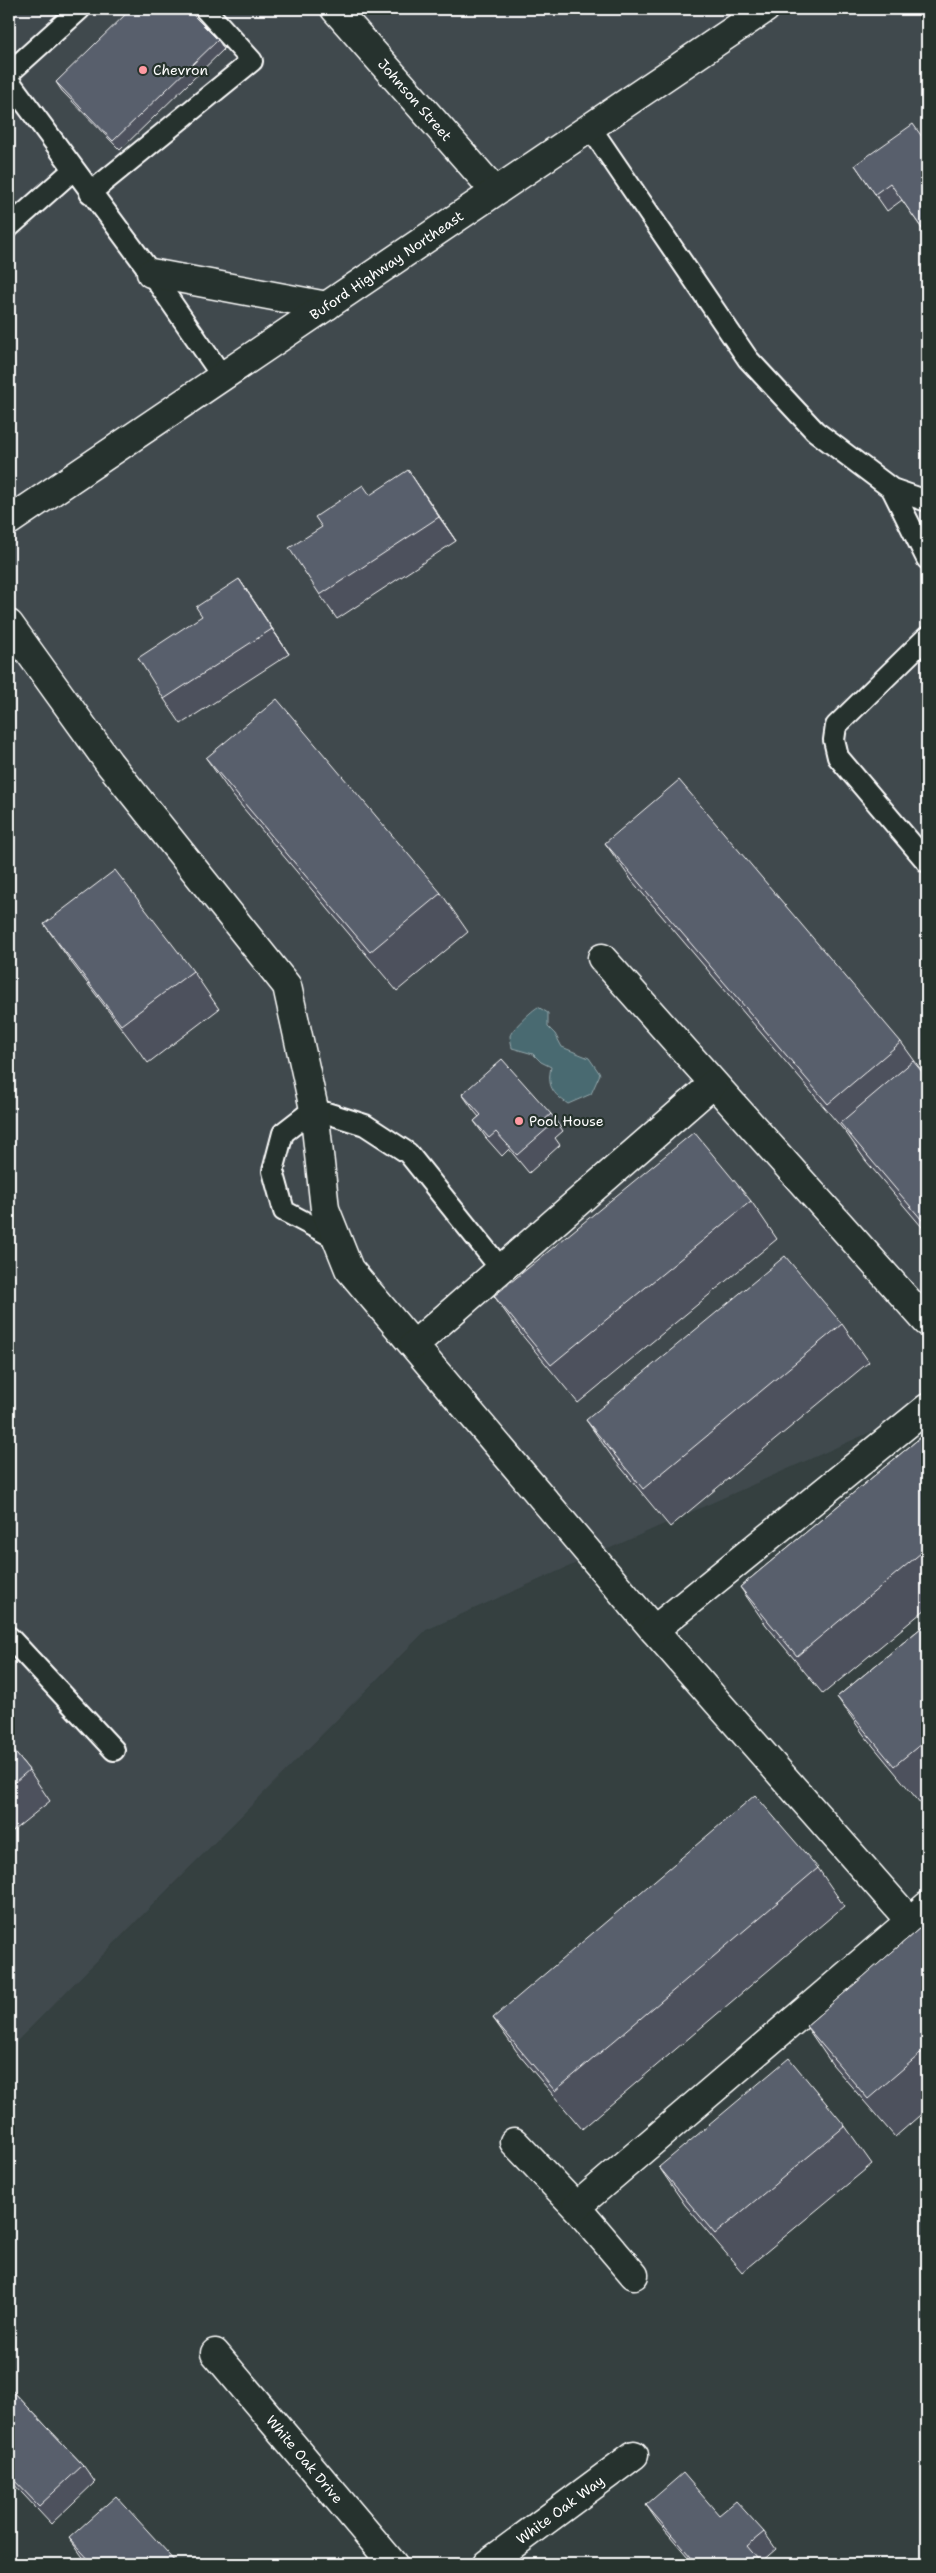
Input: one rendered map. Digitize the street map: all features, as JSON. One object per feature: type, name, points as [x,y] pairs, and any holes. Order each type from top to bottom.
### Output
[{"type":"street","name":"Johnson Street","points":[[335,9],[494,190]]},
{"type":"street","name":"Buford Highway Northeast","points":[[9,521],[327,306],[494,190],[765,9]]},
{"type":"street","points":[[151,273],[327,306]]},
{"type":"street","points":[[9,624],[109,763],[287,986],[314,1109],[326,1209],[348,1269],[654,1630],[919,1914],[576,2207]]},
{"type":"street","points":[[602,958],[927,1322]]},
{"type":"street","points":[[414,1345],[714,1084]]},
{"type":"street","points":[[654,1630],[927,1408]]},
{"type":"street","points":[[514,2142],[576,2207],[634,2275]]},
{"type":"street","name":"White Oak Drive","points":[[215,2354],[393,2564]]},
{"type":"street","name":"White Oak Way","points":[[487,2564],[634,2455]]},
{"type":"lane","points":[[9,73],[80,9]]},
{"type":"lane","points":[[90,193],[252,61],[206,9]]},
{"type":"lane","points":[[9,81],[151,273],[222,376]]},
{"type":"lane","points":[[590,126],[748,359],[815,432],[892,489],[927,501]]},
{"type":"lane","points":[[9,227],[73,170]]},
{"type":"lane","points":[[892,489],[927,559]]},
{"type":"lane","points":[[927,638],[836,726],[834,740],[838,757],[927,862]]},
{"type":"lane","points":[[337,1239],[284,1211],[273,1172],[283,1133],[314,1109],[365,1125],[408,1153],[501,1269]]},
{"type":"lane","points":[[9,1636],[114,1750]]},
{"type":"shaded area","points":[[9,9],[927,9],[927,1407],[426,1630],[9,2049]]},
{"type":"water","points":[[538,1007],[548,1013],[548,1027],[555,1034],[562,1047],[589,1058],[600,1074],[591,1094],[568,1104],[558,1096],[550,1084],[551,1067],[541,1062],[533,1054],[512,1048],[511,1033],[522,1020]]},
{"type":"building","name":"Chevron","points":[[131,9],[187,9],[218,40],[113,141],[56,82]]},
{"type":"building","points":[[913,124],[927,144],[927,227],[923,230],[890,183],[875,194],[855,165]]},
{"type":"building","points":[[408,470],[439,517],[320,595],[289,548],[322,527],[315,517],[363,485],[370,495]]},
{"type":"building","points":[[239,579],[272,629],[164,699],[138,658],[202,616],[196,607]]},
{"type":"building","points":[[277,699],[441,893],[370,952],[206,758]]},
{"type":"building","points":[[679,780],[901,1042],[828,1104],[605,843]]},
{"type":"building","points":[[115,870],[193,971],[121,1025],[44,924]]},
{"type":"building","name":"Pool House","points":[[502,1059],[551,1114],[542,1122],[548,1128],[517,1155],[496,1132],[489,1138],[474,1121],[481,1115],[462,1094]]},
{"type":"building","points":[[913,1061],[927,1078],[927,1226],[840,1123]]},
{"type":"building","points":[[694,1132],[751,1201],[551,1365],[494,1296]]},
{"type":"building","points":[[785,1256],[842,1324],[643,1489],[586,1420]]},
{"type":"building","points":[[927,1432],[927,1548],[797,1656],[740,1587]]},
{"type":"building","points":[[927,1623],[927,1739],[894,1766],[837,1697]]},
{"type":"building","points":[[9,1745],[29,1770],[9,1787]]},
{"type":"building","points":[[755,1795],[818,1868],[555,2091],[493,2018]]},
{"type":"building","points":[[927,1922],[927,2048],[868,2099],[806,2026]]},
{"type":"building","points":[[789,2058],[845,2126],[715,2234],[659,2167]]},
{"type":"building","points":[[9,2387],[83,2465],[39,2506],[9,2475]]},
{"type":"building","points":[[683,2473],[719,2515],[736,2501],[764,2532],[747,2546],[762,2564],[697,2564],[646,2505]]},
{"type":"building","points":[[116,2496],[178,2564],[93,2564],[69,2538]]},
{"type":"place","name":"Chevron","points":[[143,70]]},
{"type":"place","name":"Pool House","points":[[519,1121]]}]
